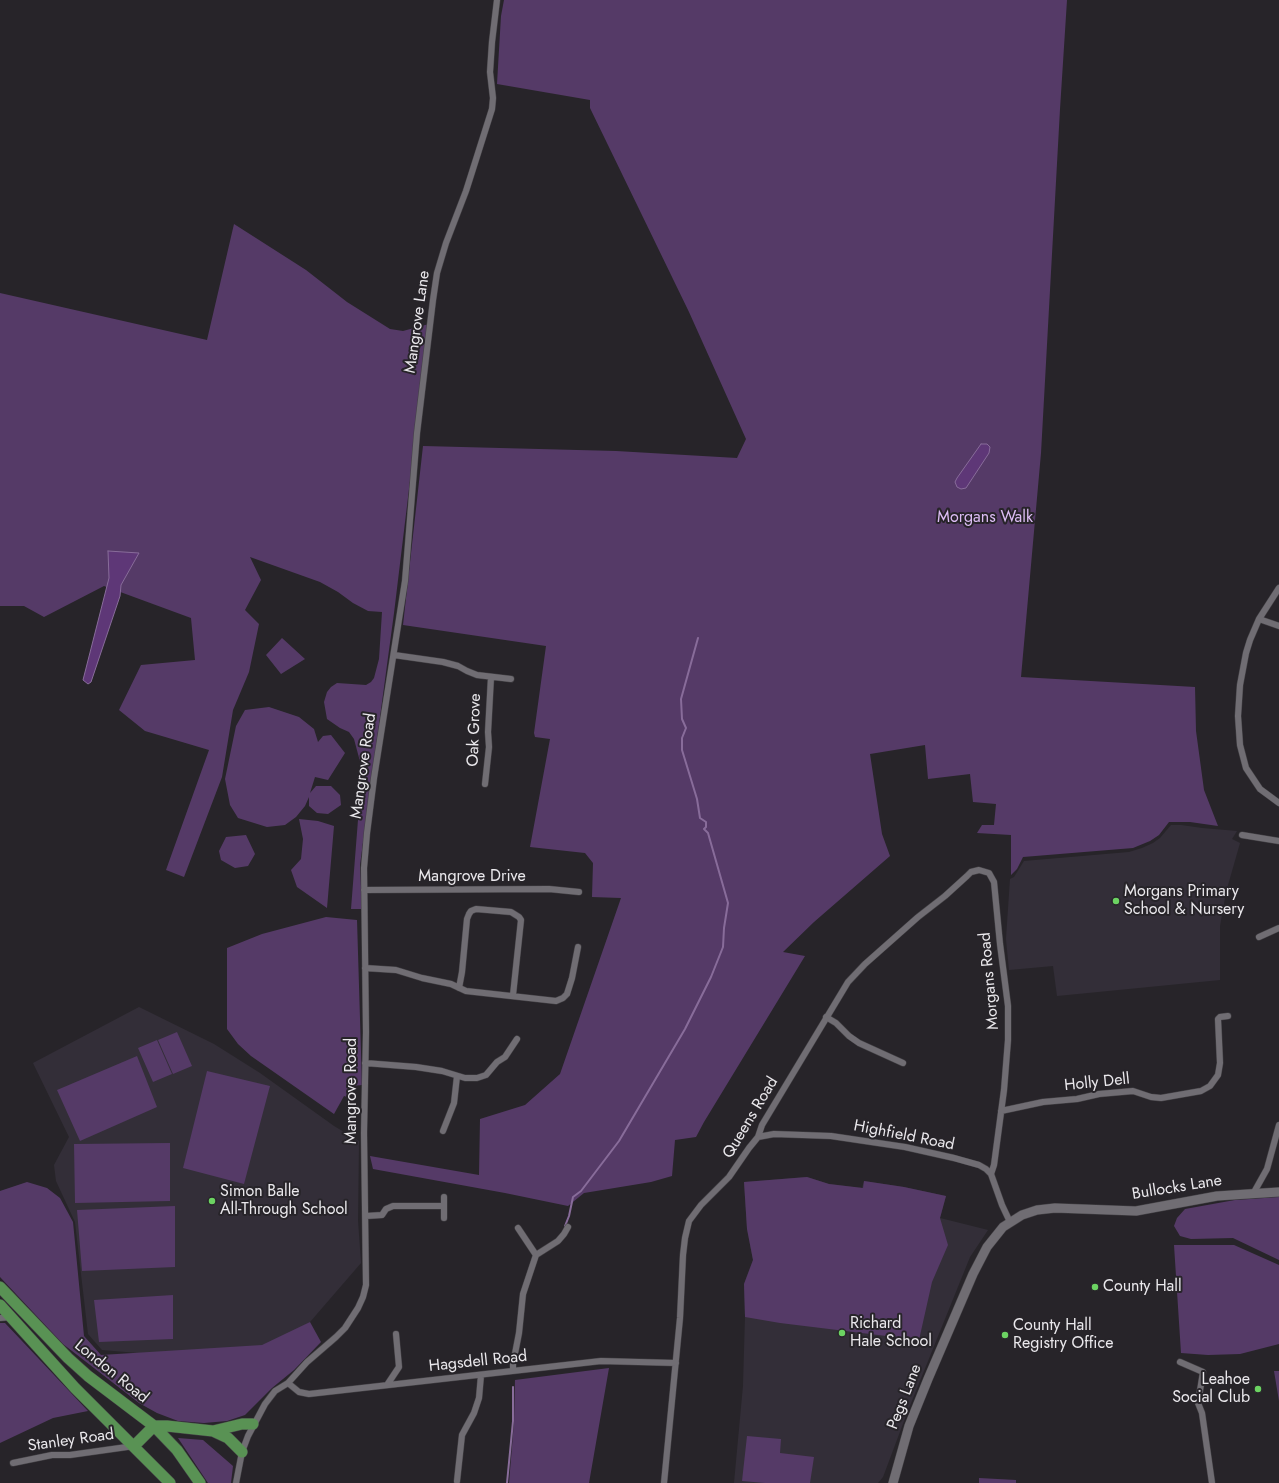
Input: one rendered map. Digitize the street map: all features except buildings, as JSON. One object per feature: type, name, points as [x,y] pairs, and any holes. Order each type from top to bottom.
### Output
[{"type":"highway","name":"London Road","points":[[0,1287],[68,1358],[88,1376],[154,1426],[177,1450],[200,1483]]},
{"type":"highway","name":"London Road","points":[[0,1305],[5,1318],[170,1483]]},
{"type":"highway","points":[[213,1431],[242,1424],[253,1424]]},
{"type":"highway","points":[[134,1446],[154,1426],[167,1426],[213,1431],[228,1438],[242,1452]]},
{"type":"main road","name":"Bullocks Lane","points":[[1010,1222],[1022,1215],[1055,1208],[1136,1211],[1218,1196],[1279,1192]]},
{"type":"main road","name":"Pegs Lane","points":[[893,1483],[909,1426],[973,1274],[993,1238],[1010,1222]]},
{"type":"street","name":"Mangrove Lane","points":[[394,655],[405,581],[417,433],[437,273],[446,243],[466,191],[492,109],[492,42],[497,0]]},
{"type":"street","points":[[1279,588],[1259,619],[1246,653],[1240,685],[1238,716],[1240,745],[1246,768],[1260,789],[1279,803]]},
{"type":"street","points":[[1259,619],[1279,626]]},
{"type":"street","name":"Oak Grove","points":[[394,655],[451,664],[472,673],[511,679]]},
{"type":"street","name":"Mangrove Road","points":[[236,1483],[242,1452],[253,1424],[265,1404],[275,1391],[288,1383],[307,1362],[336,1337],[353,1318],[363,1297],[366,1285],[364,1133],[364,890],[370,805],[394,655]]},
{"type":"street","name":"Oak Grove","points":[[485,784],[489,747],[488,732],[491,677]]},
{"type":"street","points":[[1242,835],[1279,841]]},
{"type":"street","name":"Queens Road","points":[[664,1483],[680,1318],[682,1255],[687,1227],[695,1212],[729,1177],[758,1137],[762,1125],[848,982],[865,964],[918,917],[946,896],[975,870]]},
{"type":"street","name":"Morgans Road","points":[[975,870],[982,870],[989,873],[994,882],[1006,990],[1008,1040],[1004,1090],[992,1174]]},
{"type":"street","name":"Mangrove Drive","points":[[364,890],[549,889],[579,892]]},
{"type":"street","points":[[459,988],[468,914],[476,909],[511,912],[519,916],[521,920],[513,995]]},
{"type":"street","points":[[1259,937],[1279,928]]},
{"type":"street","points":[[365,968],[396,970],[422,978],[446,982],[466,991],[513,995],[556,1001],[564,998],[567,994],[572,978],[578,947]]},
{"type":"street","name":"Holly Dell","points":[[1000,1111],[1043,1102],[1132,1091],[1151,1097],[1161,1098],[1201,1091],[1210,1086],[1218,1075],[1220,1063],[1218,1019],[1220,1017],[1228,1016]]},
{"type":"street","points":[[826,1017],[836,1023],[849,1036],[859,1043],[904,1063]]},
{"type":"street","points":[[365,1063],[424,1068],[471,1079],[486,1075],[497,1062],[505,1057],[517,1039]]},
{"type":"street","points":[[443,1131],[454,1102],[457,1076]]},
{"type":"street","points":[[1253,1194],[1267,1169],[1279,1126]]},
{"type":"street","name":"Highfield Road","points":[[758,1137],[774,1134],[794,1133],[875,1142],[954,1158],[979,1165],[992,1174]]},
{"type":"street","points":[[992,1174],[1010,1222]]},
{"type":"street","points":[[444,1197],[444,1218]]},
{"type":"street","points":[[366,1216],[382,1215],[386,1209],[393,1206],[444,1206]]},
{"type":"street","points":[[513,1371],[523,1294],[536,1255],[558,1241],[568,1227]]},
{"type":"street","points":[[518,1228],[536,1255]]},
{"type":"street","points":[[387,1385],[398,1367],[396,1334]]},
{"type":"street","name":"Hagsdell Road","points":[[288,1383],[299,1392],[305,1394],[601,1361],[676,1363]]},
{"type":"street","points":[[1180,1362],[1203,1372],[1198,1403],[1202,1413],[1212,1483]]},
{"type":"street","points":[[457,1481],[462,1435],[474,1414],[479,1398],[481,1375]]},
{"type":"street","name":"Stanley Road","points":[[13,1463],[52,1455],[70,1455],[134,1446]]},
{"type":"shaded area","points":[[981,444],[987,444],[990,447],[989,453],[966,488],[961,489],[957,487],[955,482],[957,478]]},
{"type":"shaded area","points":[[108,551],[139,553],[121,585],[120,596],[91,682],[88,684],[83,680],[109,578]]},
{"type":"shaded area","name":"Morgans Primary School & Nursery","points":[[1171,825],[1237,831],[1232,839],[1240,843],[1226,892],[1220,926],[1220,980],[1057,996],[1053,966],[1009,970],[1006,939],[1010,879],[1014,877],[1024,861],[1129,852],[1153,843],[1160,838]]},
{"type":"shaded area","name":"Simon Balle All-Through School","points":[[139,1007],[214,1044],[260,1073],[334,1126],[359,1141],[358,1221],[361,1263],[310,1322],[246,1362],[102,1350],[88,1334],[75,1222],[56,1181],[54,1165],[69,1137],[33,1063]]},
{"type":"shaded area","name":"Richard Hale School","points":[[807,1177],[829,1184],[862,1188],[864,1181],[904,1187],[946,1196],[940,1218],[988,1230],[970,1257],[907,1413],[883,1477],[878,1483],[734,1483],[743,1386],[745,1317],[744,1284],[753,1260],[747,1229],[744,1182]]},
{"type":"green space","name":"Morgans Walk","points":[[504,0],[1067,0],[1041,453],[1021,677],[1195,687],[1196,731],[1204,790],[1218,826],[1190,822],[1169,822],[1159,835],[1150,841],[1133,848],[1023,857],[1017,869],[1011,875],[1011,835],[977,833],[982,825],[994,825],[996,804],[973,802],[970,774],[928,779],[925,745],[870,754],[882,834],[890,856],[814,922],[783,952],[805,956],[696,1137],[675,1140],[672,1176],[651,1182],[584,1193],[568,1206],[373,1169],[370,1156],[479,1175],[480,1119],[525,1105],[560,1074],[621,898],[592,897],[593,863],[585,853],[530,847],[550,739],[535,737],[534,733],[546,646],[403,625],[423,446],[616,451],[737,458],[746,439],[689,312],[590,108],[590,100],[497,84],[501,16]]},
{"type":"green space","points":[[234,224],[306,270],[347,302],[390,329],[403,331],[429,324],[394,613],[360,865],[362,909],[351,909],[362,769],[354,739],[349,732],[327,719],[324,702],[327,692],[337,683],[366,685],[374,678],[379,659],[382,612],[368,611],[320,582],[250,557],[261,580],[245,610],[259,624],[249,672],[233,710],[222,777],[184,877],[166,870],[209,750],[145,731],[119,710],[141,665],[195,660],[191,618],[104,586],[44,617],[24,606],[0,606],[0,293],[207,340]]},
{"type":"green space","points":[[282,638],[305,659],[281,674],[266,655]]},
{"type":"green space","points":[[269,707],[299,717],[314,729],[318,742],[323,736],[331,735],[345,753],[328,780],[315,777],[310,793],[316,786],[331,786],[340,795],[341,805],[328,814],[317,813],[309,806],[309,797],[305,806],[296,817],[285,825],[267,827],[238,818],[230,805],[225,779],[236,726],[245,710]]},
{"type":"green space","points":[[299,819],[318,821],[334,826],[327,908],[297,887],[291,870],[301,859],[303,839]]},
{"type":"green space","points":[[246,835],[255,854],[248,866],[235,868],[221,860],[219,851],[226,837]]},
{"type":"green space","points":[[326,917],[357,920],[362,1085],[352,1086],[347,1097],[344,1096],[334,1114],[251,1056],[238,1044],[227,1029],[227,948],[262,934]]},
{"type":"green space","points":[[177,1032],[192,1066],[173,1074],[158,1040]]},
{"type":"green space","points":[[157,1040],[172,1074],[153,1082],[138,1048]]},
{"type":"green space","points":[[137,1056],[157,1107],[80,1141],[57,1090]]},
{"type":"green space","points":[[207,1071],[270,1086],[244,1184],[183,1168]]},
{"type":"green space","points":[[170,1143],[170,1201],[75,1203],[74,1144]]},
{"type":"green space","points":[[807,1177],[829,1184],[863,1188],[864,1181],[904,1187],[946,1196],[940,1218],[948,1245],[932,1282],[919,1340],[780,1323],[745,1317],[744,1284],[753,1260],[747,1229],[744,1182]]},
{"type":"green space","points":[[27,1182],[47,1188],[60,1198],[73,1222],[84,1336],[101,1355],[262,1345],[310,1322],[321,1342],[294,1370],[272,1388],[245,1415],[227,1421],[204,1423],[178,1421],[157,1413],[139,1403],[63,1344],[0,1277],[0,1191]]},
{"type":"green space","points":[[1279,1197],[1279,1260],[1233,1238],[1191,1239],[1180,1236],[1174,1226],[1177,1218],[1185,1209],[1235,1200]]},
{"type":"green space","points":[[175,1206],[175,1267],[82,1271],[77,1210]]},
{"type":"green space","points":[[1174,1245],[1234,1245],[1279,1265],[1279,1344],[1240,1354],[1208,1355],[1181,1353]]},
{"type":"green space","points":[[173,1295],[173,1339],[99,1342],[94,1300]]},
{"type":"green space","points":[[0,1323],[5,1323],[88,1411],[53,1418],[0,1443]]},
{"type":"green space","points":[[609,1368],[589,1483],[509,1483],[514,1422],[515,1380]]},
{"type":"green space","points":[[1274,1371],[1279,1371],[1279,1401]]},
{"type":"green space","points":[[747,1436],[781,1439],[780,1453],[814,1457],[810,1483],[765,1483],[742,1481]]},
{"type":"green space","points":[[178,1438],[203,1440],[233,1466],[231,1483],[208,1483]]},
{"type":"green space","points":[[979,1478],[1016,1480],[1016,1483],[979,1483]]},
{"type":"waterway","points":[[565,1226],[573,1197],[581,1191],[619,1141],[685,1029],[711,977],[723,947],[728,903],[708,833],[704,829],[706,827],[706,822],[700,818],[697,799],[682,750],[682,738],[686,728],[682,719],[681,699],[698,638]]},
{"type":"waterway","points":[[507,1483],[513,1421],[513,1387]]},
{"type":"place","name":"Morgans Primary School & Nursery","points":[[1116,901]]},
{"type":"place","name":"Simon Balle All-Through School","points":[[212,1201]]},
{"type":"place","name":"County Hall","points":[[1095,1287]]},
{"type":"place","name":"Richard Hale School","points":[[842,1333]]},
{"type":"place","name":"County Hall Registry Office","points":[[1005,1335]]},
{"type":"place","name":"Leahoe Social Club","points":[[1258,1389]]}]
